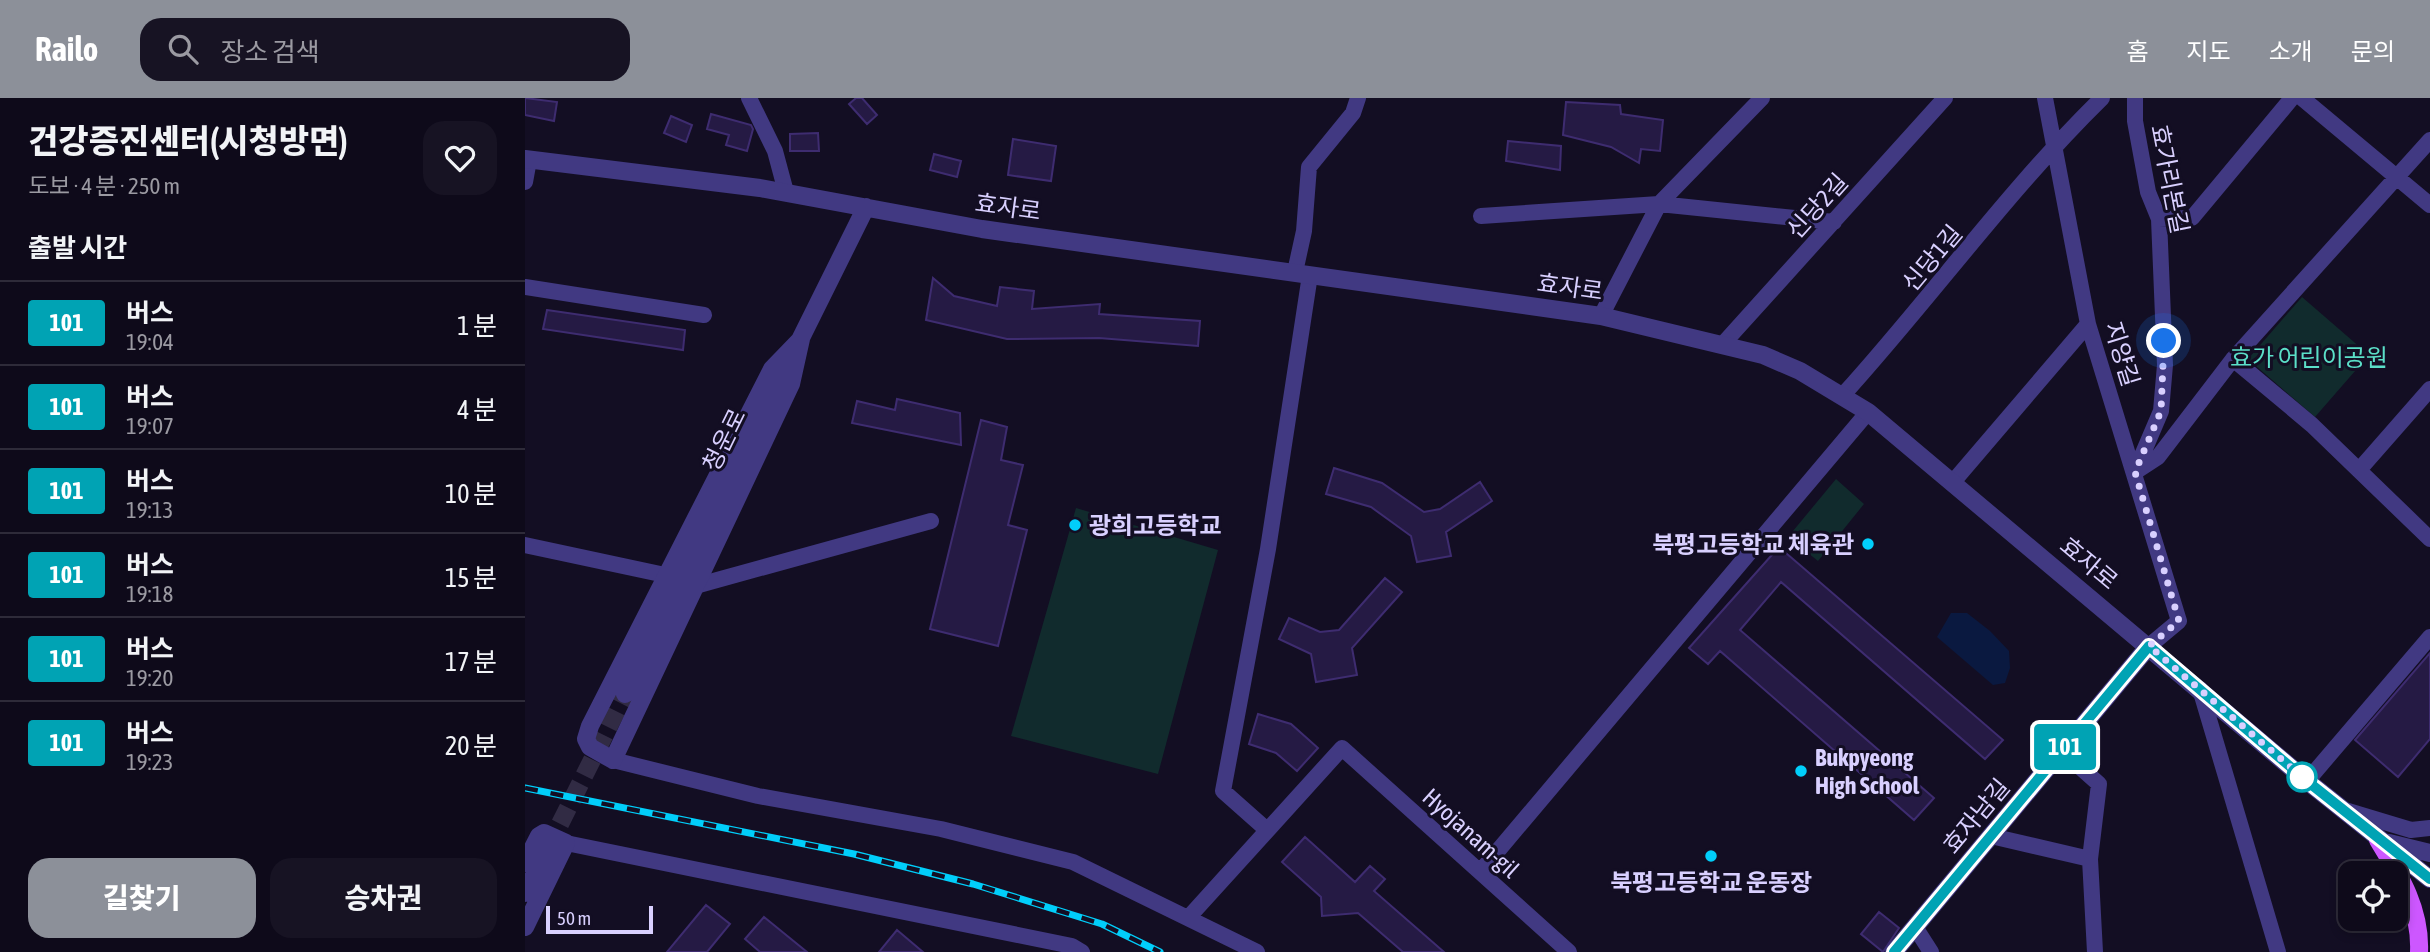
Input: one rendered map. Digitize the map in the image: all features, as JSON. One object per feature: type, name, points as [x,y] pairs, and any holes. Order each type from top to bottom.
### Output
[{"type":"main road","points":[[2378,840],[2415,908],[2420,929],[2420,952]]},
{"type":"street","points":[[749,98],[775,150],[786,192]]},
{"type":"street","points":[[1188,918],[1268,830],[1223,791],[1268,549],[1302,273],[1309,167],[1353,113],[1358,98]]},
{"type":"street","points":[[1601,316],[1659,204],[1762,98]]},
{"type":"street","name":"신당2길","points":[[1722,345],[1945,98]]},
{"type":"street","name":"지양길","points":[[2045,98],[2052,147],[2088,324],[2179,621],[2149,646]]},
{"type":"street","name":"신당1길","points":[[1843,395],[1949,273],[2052,147],[2102,98]]},
{"type":"street","name":"효가리본길","points":[[2135,98],[2134,121],[2148,192],[2159,219],[2165,365],[2161,411],[2135,472]]},
{"type":"street","points":[[2159,219],[2192,218],[2292,98]]},
{"type":"street","points":[[2302,98],[2430,205]]},
{"type":"street","points":[[2135,472],[2158,457],[2233,359],[2430,140]]},
{"type":"street","points":[[525,182],[527,159]]},
{"type":"street","name":"효자로","points":[[527,159],[786,192],[982,229],[1601,316],[1763,355],[1800,370],[1868,412],[2378,840],[2430,879]]},
{"type":"street","points":[[1481,216],[1659,204],[1834,222]]},
{"type":"street","name":"청운로","points":[[625,694],[866,207]]},
{"type":"street","points":[[525,287],[704,315]]},
{"type":"street","points":[[1953,482],[2088,324]]},
{"type":"street","points":[[801,339],[772,369],[665,575],[586,739],[590,747],[613,760],[758,796],[941,830],[1073,862],[1257,952]]},
{"type":"street","points":[[613,760],[699,585],[791,384],[801,339]]},
{"type":"street","points":[[2233,359],[2312,425],[2430,539]]},
{"type":"street","points":[[2359,470],[2430,389]]},
{"type":"street","points":[[1479,872],[1868,412]]},
{"type":"street","points":[[699,585],[931,521]]},
{"type":"street","points":[[525,545],[665,575]]},
{"type":"street","points":[[2307,781],[2430,637]]},
{"type":"street","name":"효자남길","points":[[1894,952],[2149,646]]},
{"type":"street","points":[[2200,689],[2278,952]]},
{"type":"street","name":"Hyojanam-gil","points":[[1268,830],[1342,748],[1569,952]]},
{"type":"street","points":[[2062,751],[2099,784],[2090,859],[2095,952]]},
{"type":"street","points":[[2342,809],[2411,830],[2430,828]]},
{"type":"street","points":[[525,863],[539,836],[544,833],[566,843],[1072,946],[1083,952]]},
{"type":"street","points":[[1991,836],[2090,859]]},
{"type":"street","points":[[2378,840],[2430,853]]},
{"type":"street","points":[[525,927],[566,843]]},
{"type":"street","points":[[525,893],[548,848]]},
{"type":"street","points":[[1915,927],[1931,952]]},
{"type":"green space","name":"효가 어린이공원","points":[[2302,297],[2369,355],[2315,417],[2248,359]]},
{"type":"green space","points":[[1836,479],[1864,504],[1818,561],[1788,537]]},
{"type":"green space","points":[[1076,508],[1218,550],[1158,774],[1011,736]]},
{"type":"water","points":[[1951,613],[1967,613],[2009,651],[2010,668],[2005,683],[1993,685],[1937,637]]},
{"type":"building","points":[[525,98],[557,102],[554,121],[525,115]]},
{"type":"building","points":[[856,98],[862,98],[877,115],[867,124],[849,104]]},
{"type":"building","points":[[1566,102],[1620,105],[1621,114],[1663,120],[1660,151],[1641,149],[1639,163],[1611,147],[1563,135]]},
{"type":"building","points":[[711,114],[751,125],[753,129],[747,151],[726,145],[729,135],[707,129]]},
{"type":"building","points":[[671,116],[692,125],[686,142],[664,133]]},
{"type":"building","points":[[818,133],[819,151],[790,151],[790,134]]},
{"type":"building","points":[[1013,139],[1056,146],[1051,181],[1008,175]]},
{"type":"building","points":[[1508,141],[1561,146],[1560,170],[1506,161]]},
{"type":"building","points":[[934,154],[961,161],[957,177],[930,170]]},
{"type":"building","points":[[933,278],[954,296],[997,306],[1000,287],[1034,291],[1032,309],[1100,304],[1099,314],[1200,321],[1198,346],[1099,338],[1007,339],[926,320]]},
{"type":"building","points":[[547,310],[685,330],[683,350],[543,329]]},
{"type":"building","points":[[897,399],[960,413],[961,445],[852,423],[857,401],[895,410]]},
{"type":"building","points":[[981,420],[1007,427],[1001,460],[1023,465],[1008,525],[1027,530],[998,646],[930,629]]},
{"type":"building","points":[[1334,468],[1382,483],[1424,512],[1440,509],[1480,482],[1492,501],[1446,532],[1451,556],[1417,562],[1411,536],[1371,507],[1326,494]]},
{"type":"building","points":[[1779,547],[2003,740],[1985,759],[1781,582],[1740,630],[1934,798],[1914,820],[1720,651],[1708,664],[1689,648]]},
{"type":"building","points":[[1385,578],[1402,592],[1352,648],[1357,675],[1316,682],[1311,654],[1279,639],[1289,618],[1320,632],[1339,630]]},
{"type":"building","points":[[2430,653],[2430,739],[2398,777],[2355,740]]},
{"type":"building","points":[[1258,714],[1291,724],[1318,748],[1297,771],[1276,753],[1249,744]]},
{"type":"building","points":[[1305,837],[1355,882],[1370,866],[1385,879],[1374,891],[1444,952],[1403,952],[1358,913],[1322,916],[1321,897],[1282,862]]},
{"type":"building","points":[[706,905],[730,924],[707,952],[667,952]]},
{"type":"building","points":[[1879,912],[1899,928],[1883,952],[1861,934]]},
{"type":"building","points":[[764,917],[807,952],[760,952],[745,939]]},
{"type":"building","points":[[897,930],[923,952],[879,952]]},
{"type":"tunnel","points":[[548,848],[625,694]]},
{"type":"railway","points":[[525,788],[854,854],[973,884],[1102,924],[1160,952]]},
{"type":"bus line","name":"101","points":[[1894,952],[2149,646],[2378,840],[2430,879]]},
{"type":"place","name":"광희고등학교","points":[[1075,525]]},
{"type":"place","name":"북평고등학교 체육관","points":[[1868,544]]},
{"type":"place","name":"Bukpyeong High School","points":[[1801,771]]},
{"type":"place","name":"북평고등학교 운동장","points":[[1711,856]]},
{"type":"route","points":[[2164,341],[2161,411],[2135,472],[2179,621],[2149,646],[2307,781],[2302,777]]}]
